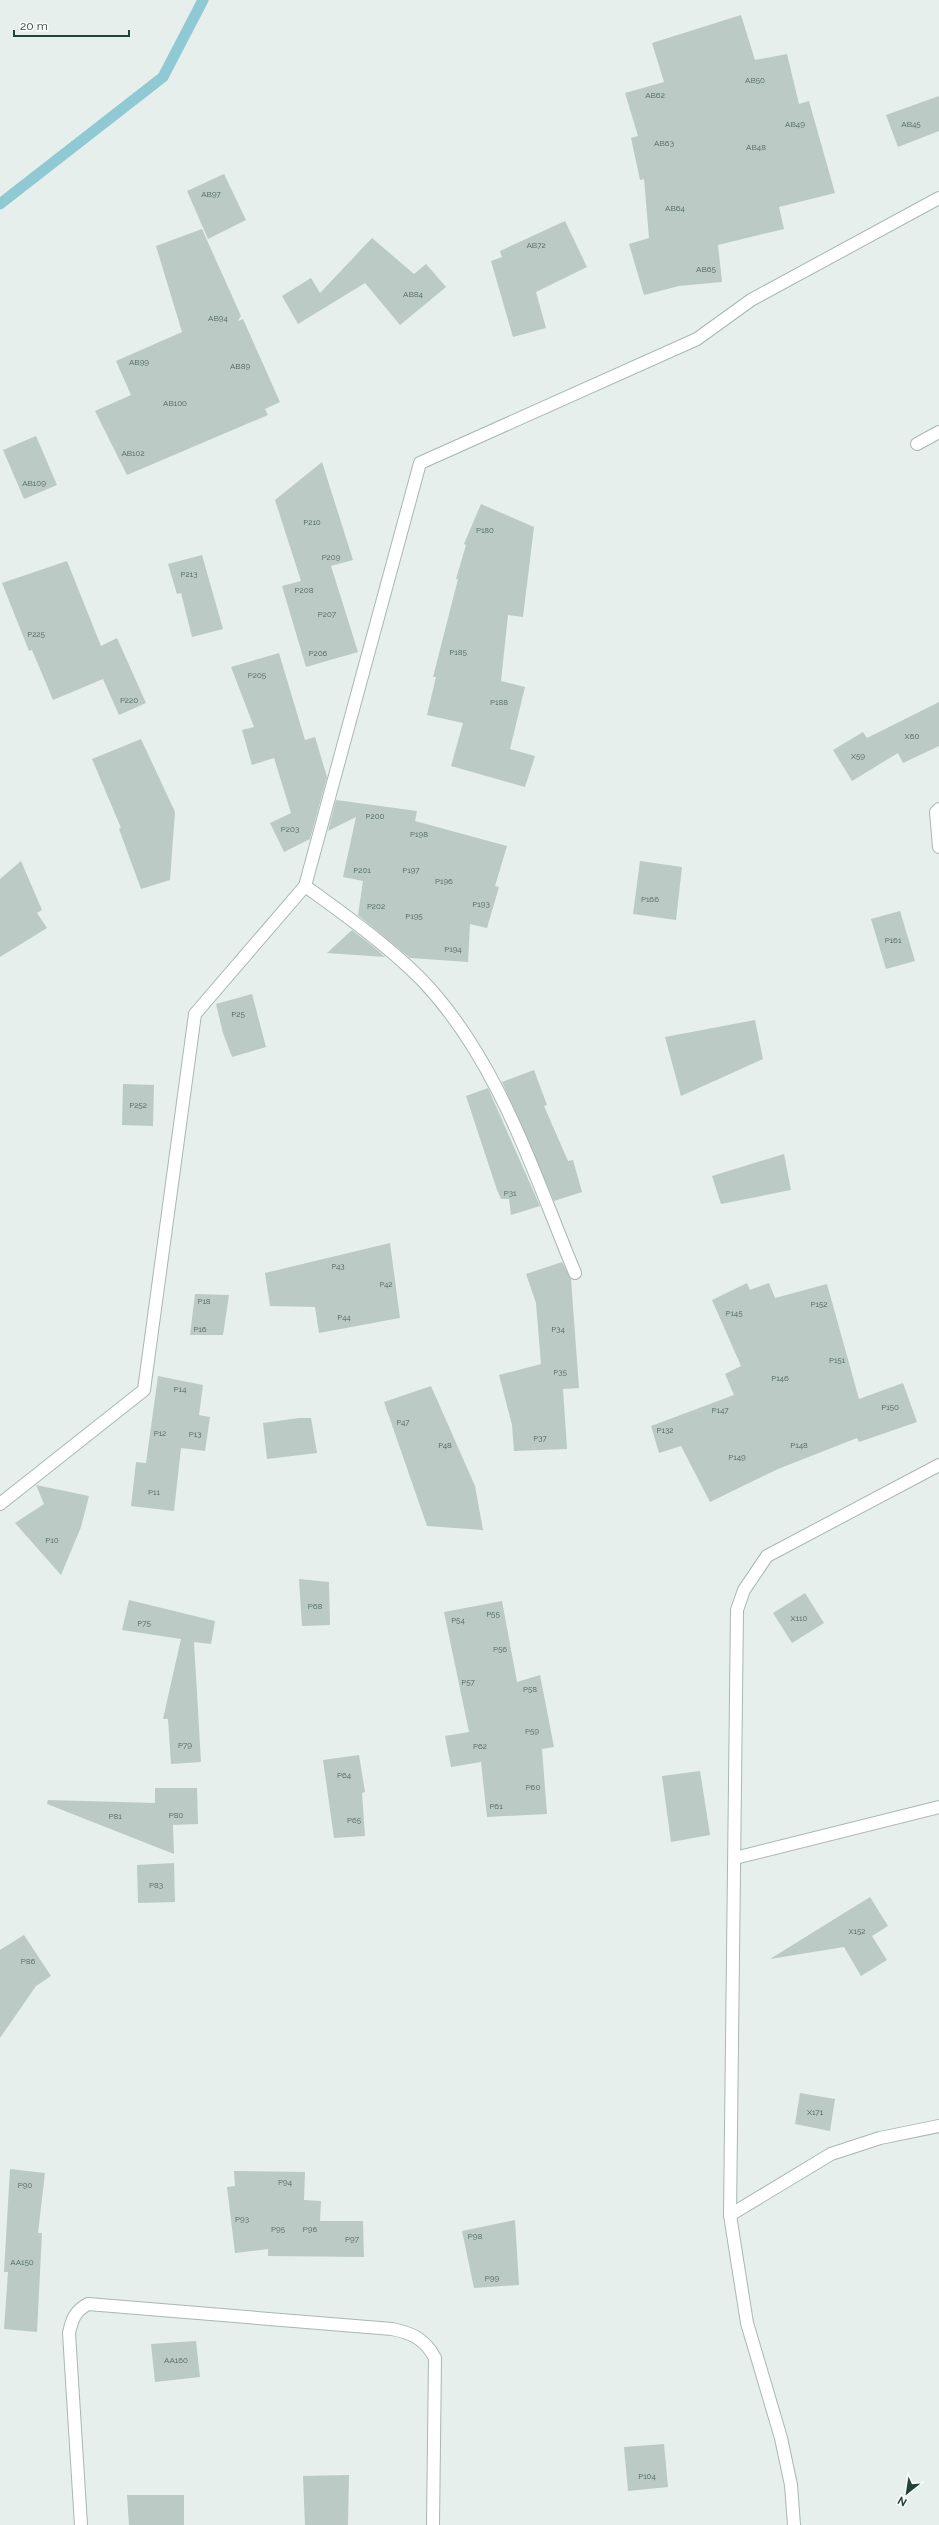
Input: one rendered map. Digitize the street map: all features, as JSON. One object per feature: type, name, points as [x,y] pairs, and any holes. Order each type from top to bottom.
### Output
[{"type":"street","points":[[0,1504],[144,1390],[195,1014],[305,886],[420,463],[697,339],[751,300],[939,198]]},
{"type":"street","points":[[917,444],[939,432]]},
{"type":"street","points":[[939,809],[936,812],[939,847]]},
{"type":"street","points":[[305,886],[369,933],[421,980],[479,1054],[515,1128],[575,1273]]},
{"type":"street","points":[[794,2525],[791,2485],[782,2438],[747,2323],[730,2215],[737,1610],[744,1590],[767,1556],[939,1465]]},
{"type":"street","points":[[735,1858],[939,1807]]},
{"type":"street","points":[[730,2215],[832,2154],[880,2138],[939,2126]]},
{"type":"street","points":[[81,2525],[69,2333],[72,2320],[78,2310],[88,2304],[392,2329],[407,2332],[419,2338],[428,2346],[435,2358],[433,2525]]},
{"type":"building","points":[[741,15],[755,60],[787,54],[799,104],[809,101],[835,193],[779,207],[784,229],[718,245],[722,282],[679,286],[644,295],[629,244],[649,238],[644,179],[640,180],[631,138],[638,136],[625,93],[664,82],[652,43]]},
{"type":"building","points":[[939,96],[939,131],[898,147],[886,115]]},
{"type":"building","points":[[224,174],[246,220],[208,239],[187,191]]},
{"type":"building","points":[[565,221],[587,267],[536,292],[546,328],[513,337],[491,261],[502,257],[500,251]]},
{"type":"building","points":[[202,229],[241,316],[238,321],[243,319],[280,402],[265,409],[268,415],[127,475],[95,411],[131,395],[116,361],[182,332],[156,246]]},
{"type":"building","points":[[372,238],[414,274],[426,264],[446,287],[400,325],[365,283],[298,324],[282,296],[311,278],[320,293]]},
{"type":"building","points":[[36,436],[57,485],[24,499],[3,450]]},
{"type":"building","points":[[322,462],[353,560],[331,566],[358,652],[306,667],[282,586],[301,581],[275,500]]},
{"type":"building","points":[[481,504],[534,527],[523,617],[508,615],[501,681],[525,687],[510,749],[535,756],[525,787],[451,766],[463,723],[427,715],[436,677],[433,677],[458,579],[456,579],[466,545],[464,544]]},
{"type":"building","points":[[202,555],[223,629],[192,637],[181,593],[177,594],[168,564]]},
{"type":"building","points":[[67,561],[101,646],[117,638],[146,703],[119,715],[103,679],[53,700],[32,650],[29,651],[2,583]]},
{"type":"building","points":[[279,653],[305,740],[315,737],[327,777],[310,839],[284,852],[270,823],[291,813],[274,758],[252,765],[242,730],[254,727],[231,667]]},
{"type":"building","points":[[939,702],[939,746],[903,763],[898,753],[852,781],[833,750],[863,732],[867,738]]},
{"type":"building","points":[[141,739],[175,812],[170,880],[141,889],[119,829],[121,828],[92,759]]},
{"type":"building","points":[[336,800],[417,811],[415,821],[507,846],[495,886],[499,887],[487,928],[470,924],[468,962],[410,958],[358,915],[363,881],[343,877],[356,817],[328,831]]},
{"type":"building","points":[[21,861],[42,910],[37,913],[47,928],[0,957],[0,879]]},
{"type":"building","points":[[640,861],[682,867],[676,920],[633,914]]},
{"type":"building","points":[[900,911],[915,961],[886,969],[871,919]]},
{"type":"building","points":[[352,930],[375,948],[385,957],[327,953]]},
{"type":"building","points":[[252,994],[266,1047],[232,1057],[223,1033],[216,1004]]},
{"type":"building","points":[[755,1020],[763,1059],[681,1096],[665,1037]]},
{"type":"building","points":[[534,1070],[547,1105],[544,1106],[568,1161],[573,1160],[582,1192],[554,1201],[502,1082]]},
{"type":"building","points":[[123,1084],[154,1085],[153,1126],[122,1125]]},
{"type":"building","points":[[488,1088],[540,1206],[511,1215],[509,1199],[501,1199],[497,1190],[466,1096]]},
{"type":"building","points":[[784,1154],[791,1190],[721,1204],[712,1176]]},
{"type":"building","points":[[390,1243],[400,1318],[319,1333],[315,1307],[270,1306],[265,1273]]},
{"type":"building","points":[[562,1262],[571,1279],[579,1388],[563,1389],[567,1449],[514,1451],[512,1425],[499,1375],[541,1364],[536,1303],[526,1274]]},
{"type":"building","points":[[747,1283],[750,1290],[769,1283],[775,1298],[827,1284],[859,1399],[903,1383],[917,1422],[859,1442],[857,1438],[778,1469],[710,1502],[681,1446],[659,1453],[651,1426],[734,1395],[725,1374],[741,1366],[712,1300]]},
{"type":"building","points":[[195,1294],[229,1295],[223,1335],[190,1335]]},
{"type":"building","points":[[158,1376],[203,1385],[199,1415],[210,1417],[205,1451],[181,1448],[174,1511],[131,1506],[136,1462],[146,1463]]},
{"type":"building","points":[[431,1386],[475,1486],[483,1530],[427,1526],[384,1402]]},
{"type":"building","points":[[299,1418],[311,1418],[317,1453],[267,1459],[263,1423]]},
{"type":"building","points":[[36,1485],[89,1496],[81,1527],[61,1575],[15,1523],[44,1504]]},
{"type":"building","points":[[299,1579],[329,1582],[330,1625],[302,1626]]},
{"type":"building","points":[[805,1593],[824,1623],[792,1643],[773,1613]]},
{"type":"building","points":[[129,1600],[215,1621],[211,1644],[194,1642],[201,1762],[171,1764],[168,1719],[163,1719],[181,1639],[122,1630]]},
{"type":"building","points":[[502,1601],[517,1682],[540,1675],[554,1747],[542,1749],[547,1814],[487,1817],[481,1762],[451,1767],[445,1736],[469,1732],[444,1612]]},
{"type":"building","points":[[359,1755],[365,1792],[362,1793],[365,1836],[334,1838],[323,1760]]},
{"type":"building","points":[[700,1771],[710,1835],[671,1842],[662,1776]]},
{"type":"building","points":[[155,1788],[197,1788],[198,1824],[173,1825],[174,1854],[47,1804],[48,1800],[155,1803]]},
{"type":"building","points":[[174,1863],[175,1902],[138,1903],[137,1865]]},
{"type":"building","points":[[870,1897],[888,1926],[872,1936],[887,1960],[861,1976],[844,1947],[770,1959]]},
{"type":"building","points":[[24,1935],[51,1976],[36,1986],[0,2038],[0,1950]]},
{"type":"building","points":[[800,2093],[835,2099],[830,2131],[795,2124]]},
{"type":"building","points":[[10,2169],[45,2173],[38,2233],[42,2233],[37,2332],[4,2329],[8,2272],[4,2272]]},
{"type":"building","points":[[234,2171],[305,2172],[304,2200],[321,2201],[320,2221],[363,2221],[364,2257],[268,2256],[268,2249],[235,2253],[227,2187],[235,2186]]},
{"type":"building","points":[[515,2220],[519,2285],[474,2288],[462,2231]]},
{"type":"building","points":[[196,2341],[200,2377],[155,2382],[151,2344]]},
{"type":"building","points":[[664,2444],[668,2487],[628,2491],[624,2447]]},
{"type":"building","points":[[349,2475],[348,2525],[305,2525],[303,2476]]},
{"type":"building","points":[[127,2495],[184,2495],[184,2525],[129,2525]]},
{"type":"waterway","points":[[0,204],[163,77],[203,0]]}]
